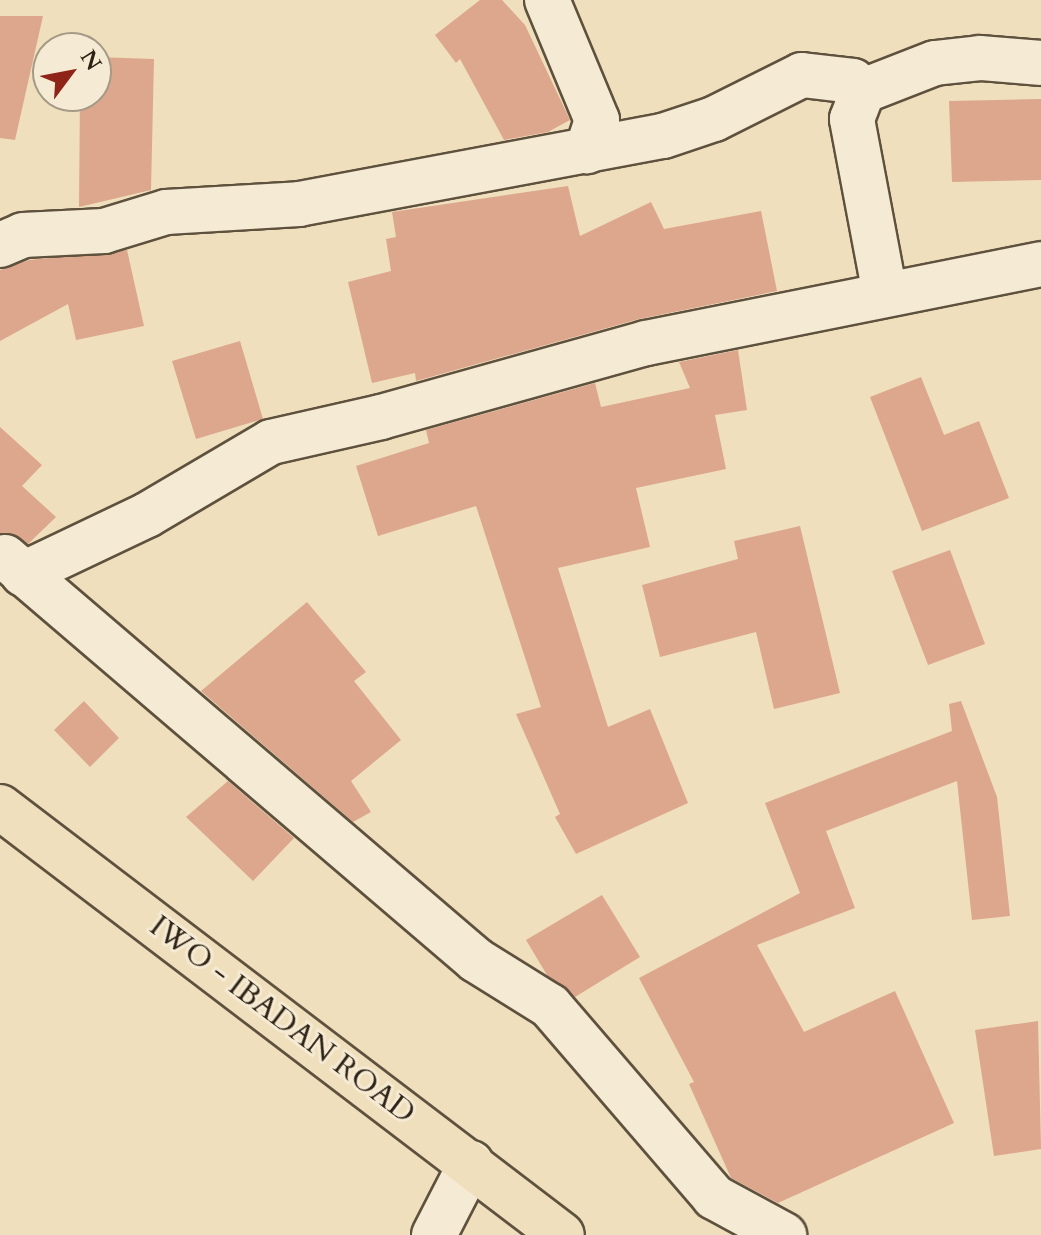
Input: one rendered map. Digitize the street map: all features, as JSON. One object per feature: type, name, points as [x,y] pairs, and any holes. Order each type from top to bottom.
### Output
[{"type":"main road","name":"IWO - IBADAN ROAD","points":[[0,807],[562,1235]]},
{"type":"street","points":[[547,0],[597,120],[587,151]]},
{"type":"street","points":[[885,294],[852,119],[863,91],[935,63],[980,58],[1041,63]]},
{"type":"street","points":[[0,245],[23,235],[104,231],[166,212],[299,204],[663,136],[714,119],[802,75],[853,81],[863,91]]},
{"type":"street","points":[[11,563],[147,515],[271,442],[381,417],[646,343],[1041,264]]},
{"type":"street","points":[[11,563],[476,960],[550,1006],[714,1197],[784,1235]]},
{"type":"street","points":[[434,1235],[471,1163]]},
{"type":"building","points":[[480,0],[502,0],[525,25],[570,120],[548,132],[504,140],[460,59],[456,63],[435,35]]},
{"type":"building","points":[[0,16],[43,16],[39,32],[32,32],[32,65],[15,140],[0,138]]},
{"type":"building","points":[[112,58],[154,59],[151,190],[79,207],[80,112],[112,112]]},
{"type":"building","points":[[1041,99],[1041,180],[952,182],[949,101]]},
{"type":"building","points":[[568,186],[580,236],[651,202],[664,229],[761,211],[777,291],[639,319],[416,381],[415,373],[372,383],[348,282],[391,271],[386,239],[396,237],[392,212]]},
{"type":"building","points":[[127,250],[144,326],[76,340],[68,304],[0,341],[0,270],[29,260]]},
{"type":"building","points":[[240,341],[263,419],[196,439],[172,361]]},
{"type":"building","points":[[738,350],[747,410],[715,415],[726,469],[636,488],[650,547],[558,568],[608,727],[650,709],[688,803],[576,854],[555,817],[560,814],[516,714],[541,707],[476,506],[378,536],[356,466],[429,443],[426,430],[595,383],[601,407],[690,388],[679,362]]},
{"type":"building","points":[[921,377],[944,435],[979,421],[1009,498],[922,531],[870,397]]},
{"type":"building","points":[[0,427],[42,465],[22,486],[56,517],[28,544],[10,533],[0,533]]},
{"type":"building","points":[[800,526],[840,693],[774,709],[756,632],[660,657],[642,585],[738,559],[734,541]]},
{"type":"building","points":[[950,550],[985,644],[928,665],[892,571]]},
{"type":"building","points":[[307,602],[366,672],[354,681],[401,740],[351,781],[371,812],[353,822],[201,691]]},
{"type":"building","points":[[84,701],[119,738],[90,767],[54,730]]},
{"type":"building","points":[[961,701],[997,797],[1010,916],[972,920],[957,781],[826,831],[855,908],[757,945],[804,1032],[895,991],[954,1123],[778,1203],[731,1178],[689,1084],[694,1082],[639,978],[800,893],[765,803],[952,731],[949,704]]},
{"type":"building","points":[[228,781],[294,838],[253,881],[186,817]]},
{"type":"building","points":[[602,895],[640,957],[575,997],[547,975],[526,940]]},
{"type":"building","points":[[1038,1021],[1041,1149],[994,1156],[975,1030]]}]
